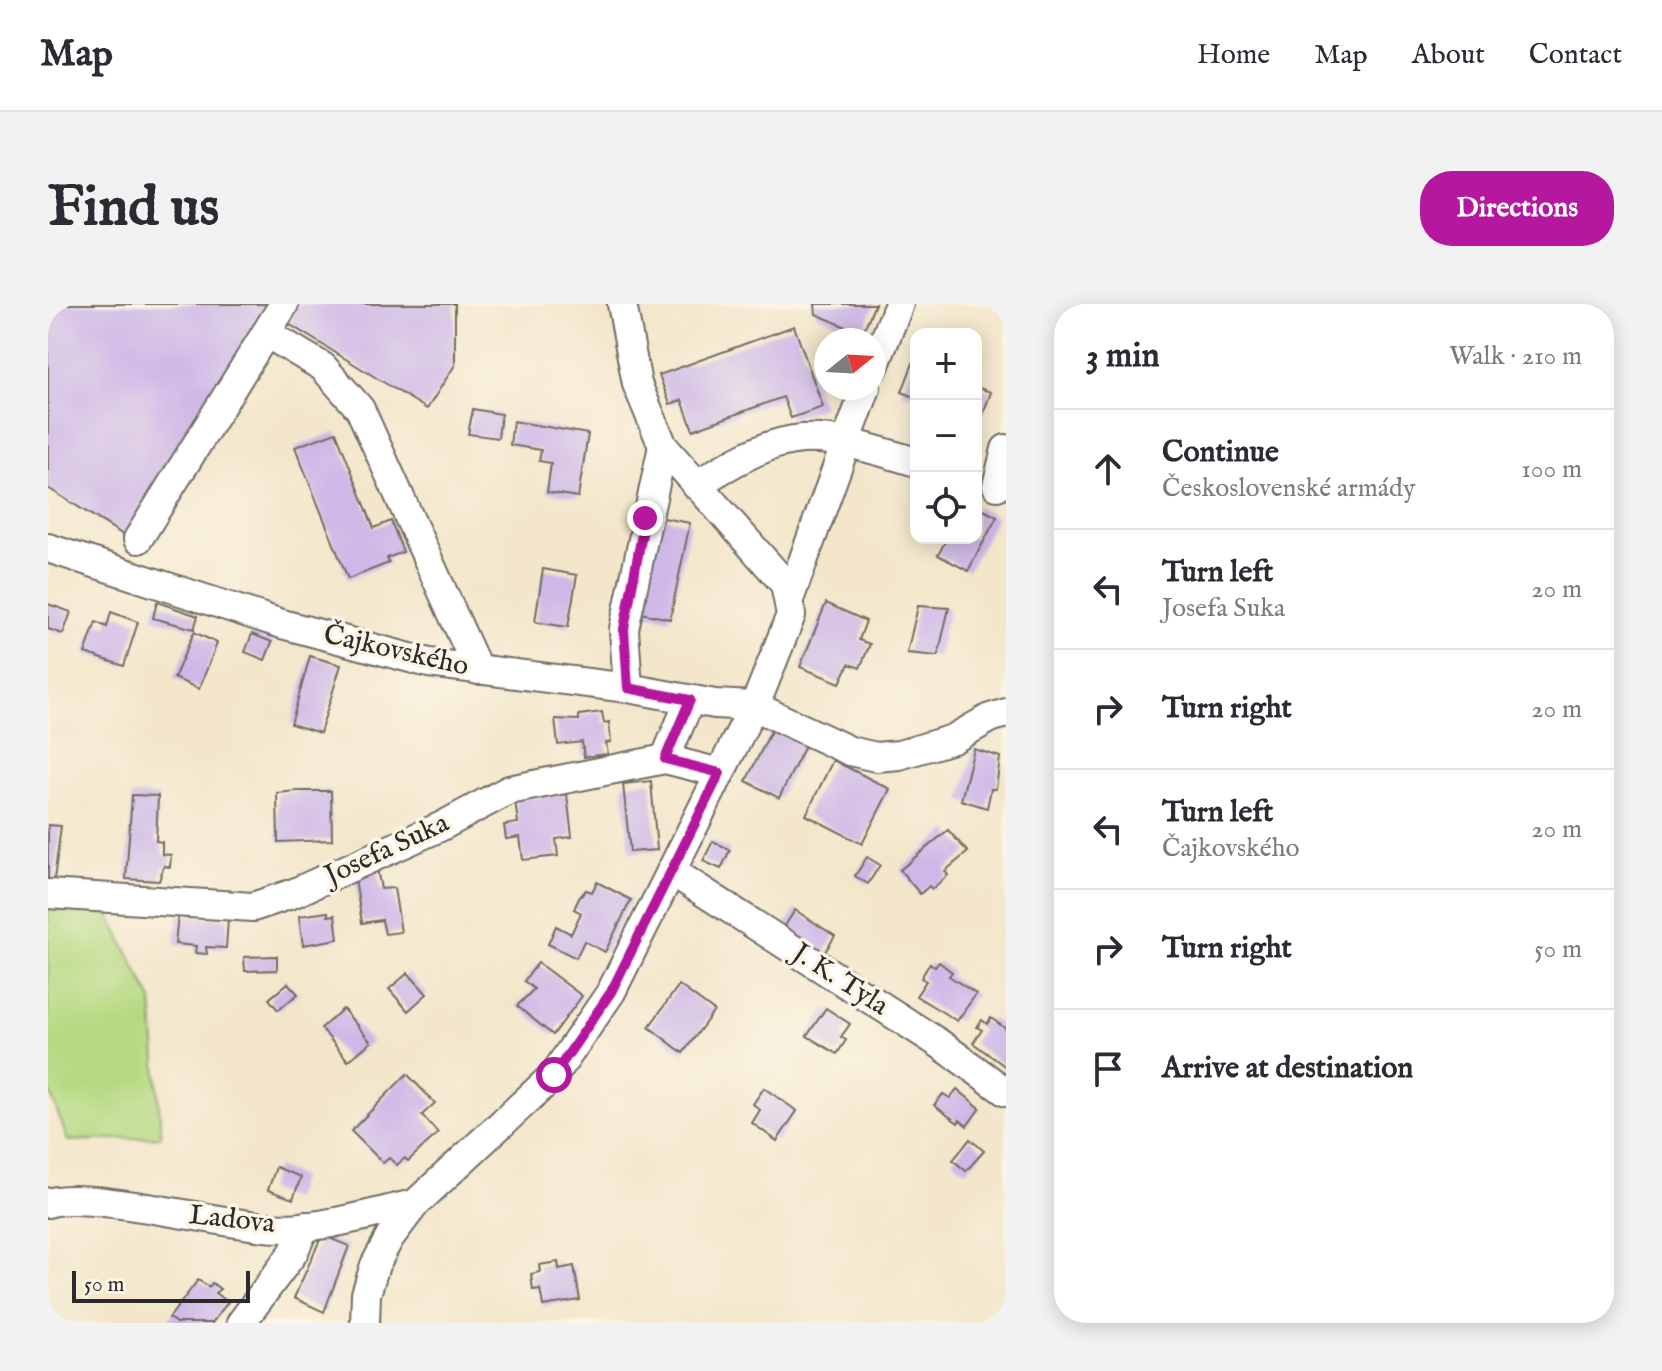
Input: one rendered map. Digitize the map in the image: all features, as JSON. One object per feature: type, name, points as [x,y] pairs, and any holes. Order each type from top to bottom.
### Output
[{"type":"street","points":[[138,539],[284,304]]},
{"type":"street","points":[[365,1323],[366,1294],[375,1265],[415,1204],[554,1075],[611,992],[754,706],[791,615],[790,597],[785,584],[663,446],[637,384],[622,304]]},
{"type":"street","points":[[886,337],[899,304]]},
{"type":"street","points":[[266,333],[323,367],[355,401],[478,670]]},
{"type":"street","points":[[790,597],[861,400]]},
{"type":"street","points":[[696,485],[737,460],[778,441],[809,437],[845,440],[910,460]]},
{"type":"street","points":[[628,688],[624,629],[663,446]]},
{"type":"street","points":[[993,484],[1006,449]]},
{"type":"street","name":"Čajkovského","points":[[48,548],[282,624],[429,663],[628,688],[690,700],[754,706],[850,751],[876,757],[899,755],[953,739],[990,718],[1006,713]]},
{"type":"street","points":[[665,759],[690,700]]},
{"type":"street","name":"Josefa Suka","points":[[48,894],[253,907],[294,893],[442,826],[509,790],[665,759],[720,773]]},
{"type":"street","name":"J. K. Tyla","points":[[671,871],[940,1044],[1006,1092]]},
{"type":"street","name":"Ladova","points":[[48,1203],[85,1201],[268,1228],[305,1226],[415,1204]]},
{"type":"street","points":[[241,1323],[293,1253],[305,1226]]},
{"type":"green space","points":[[48,909],[107,911],[152,1000],[161,1137],[68,1141],[48,1087]]},
{"type":"building","points":[[52,304],[268,304],[125,536],[48,488],[48,311]]},
{"type":"building","points":[[294,304],[455,304],[455,365],[427,409],[284,321]]},
{"type":"building","points":[[815,304],[875,304],[865,328],[848,328],[816,314]]},
{"type":"building","points":[[794,326],[814,382],[814,400],[820,400],[823,407],[791,418],[783,397],[693,430],[682,400],[670,404],[659,375]]},
{"type":"building","points":[[910,371],[910,395],[902,392]]},
{"type":"building","points":[[982,389],[991,392],[982,417]]},
{"type":"building","points":[[473,409],[501,414],[498,438],[468,434]]},
{"type":"building","points":[[513,421],[588,434],[578,497],[547,492],[551,463],[539,461],[541,450],[510,445]]},
{"type":"building","points":[[336,432],[374,528],[391,521],[403,552],[387,558],[389,563],[348,579],[295,447]]},
{"type":"building","points":[[982,509],[997,517],[968,571],[938,555],[944,544],[982,544]]},
{"type":"building","points":[[658,517],[690,523],[670,619],[641,613]]},
{"type":"building","points":[[543,569],[577,575],[568,627],[535,622]]},
{"type":"building","points":[[157,602],[198,616],[194,629],[153,618]]},
{"type":"building","points":[[826,603],[866,621],[859,640],[870,644],[860,668],[849,664],[840,683],[800,667]]},
{"type":"building","points":[[48,604],[71,612],[63,634],[48,629]]},
{"type":"building","points":[[918,606],[949,608],[938,656],[907,653]]},
{"type":"building","points":[[111,612],[138,622],[124,666],[85,653],[96,622],[107,627]]},
{"type":"building","points":[[194,632],[217,643],[199,689],[174,678]]},
{"type":"building","points":[[252,634],[272,642],[265,660],[245,652]]},
{"type":"building","points":[[310,656],[341,665],[320,733],[291,724]]},
{"type":"building","points":[[602,712],[604,723],[609,722],[611,742],[606,743],[608,754],[584,757],[582,742],[558,745],[555,719],[579,720],[579,715]]},
{"type":"building","points":[[772,729],[805,746],[779,798],[746,781]]},
{"type":"building","points":[[974,749],[1000,757],[996,789],[991,789],[987,808],[961,800]]},
{"type":"building","points":[[833,760],[890,789],[862,844],[806,815]]},
{"type":"building","points":[[651,781],[657,850],[630,852],[623,784]]},
{"type":"building","points":[[331,791],[332,840],[278,842],[277,793]]},
{"type":"building","points":[[567,794],[572,837],[556,839],[558,856],[523,860],[520,837],[506,839],[504,825],[518,823],[515,800]]},
{"type":"building","points":[[132,795],[158,796],[156,841],[162,842],[162,854],[171,855],[170,867],[164,866],[159,881],[126,879]]},
{"type":"building","points":[[48,825],[61,826],[54,880],[48,879]]},
{"type":"building","points":[[948,830],[968,852],[945,871],[948,875],[932,889],[929,886],[920,894],[900,870]]},
{"type":"building","points":[[713,841],[730,850],[721,869],[703,861]]},
{"type":"building","points":[[867,857],[880,865],[868,884],[855,876]]},
{"type":"building","points":[[377,869],[381,889],[394,888],[401,932],[385,934],[382,920],[362,923],[354,873]]},
{"type":"building","points":[[597,882],[631,900],[605,952],[584,941],[576,958],[548,944],[556,926],[571,934],[581,913],[574,909],[579,898],[586,890],[592,892]]},
{"type":"building","points":[[795,910],[835,936],[823,955],[783,929]]},
{"type":"building","points":[[328,912],[328,916],[335,915],[338,939],[303,945],[299,916]]},
{"type":"building","points":[[178,915],[228,919],[226,948],[206,947],[207,954],[195,953],[196,946],[175,944]]},
{"type":"building","points":[[277,956],[277,970],[245,971],[244,957]]},
{"type":"building","points":[[939,962],[952,972],[949,976],[976,994],[957,1021],[916,996],[926,981],[921,978],[930,963],[935,967]]},
{"type":"building","points":[[538,963],[582,996],[553,1035],[517,1006],[534,989],[524,981]]},
{"type":"building","points":[[408,973],[427,994],[408,1011],[389,989]]},
{"type":"building","points":[[288,983],[298,994],[278,1010],[269,999]]},
{"type":"building","points":[[679,985],[714,1011],[683,1053],[649,1027]]},
{"type":"building","points":[[826,1008],[850,1024],[841,1037],[846,1040],[837,1054],[807,1036]]},
{"type":"building","points":[[343,1009],[371,1042],[348,1061],[321,1028]]},
{"type":"building","points":[[991,1018],[1006,1029],[1006,1067],[973,1043],[982,1030],[977,1027],[982,1020],[987,1024]]},
{"type":"building","points":[[407,1074],[435,1103],[422,1115],[438,1133],[408,1161],[405,1158],[397,1165],[389,1158],[383,1163],[351,1131]]},
{"type":"building","points":[[764,1088],[797,1111],[777,1141],[752,1123],[760,1110],[753,1104]]},
{"type":"building","points":[[957,1089],[980,1108],[967,1126],[934,1105],[943,1094],[950,1098]]},
{"type":"building","points":[[970,1139],[984,1151],[966,1171],[953,1160]]},
{"type":"building","points":[[276,1167],[301,1177],[293,1199],[268,1190]]},
{"type":"building","points":[[322,1235],[349,1246],[324,1312],[294,1298]]},
{"type":"building","points":[[558,1262],[559,1269],[574,1266],[580,1300],[543,1306],[540,1289],[533,1290],[531,1274],[540,1272],[539,1265]]},
{"type":"building","points":[[198,1280],[209,1287],[212,1283],[220,1289],[215,1293],[228,1302],[212,1323],[176,1323],[169,1318]]},
{"type":"route","points":[[554,1075],[611,992],[720,773],[665,759],[690,700],[628,688],[624,629],[645,518]]}]
